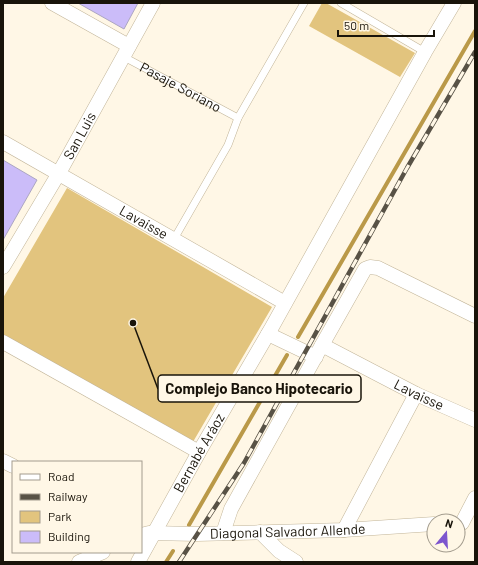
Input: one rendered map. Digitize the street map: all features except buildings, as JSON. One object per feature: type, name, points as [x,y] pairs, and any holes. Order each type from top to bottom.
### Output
[{"type":"street","name":"Pasaje Soriano","points":[[52,3],[126,51]]},
{"type":"street","name":"San Luis","points":[[3,267],[59,173],[153,3]]},
{"type":"street","name":"Bernabé Aráoz","points":[[142,551],[148,534],[199,452],[268,334],[425,52],[454,3]]},
{"type":"street","name":"Lavaisse","points":[[3,142],[285,303]]},
{"type":"street","points":[[223,533],[231,509],[365,269],[370,267],[378,268],[475,316]]},
{"type":"street","name":"Lavaisse","points":[[268,334],[319,351],[475,420]]},
{"type":"street","points":[[3,342],[199,452]]},
{"type":"street","points":[[344,530],[416,394]]},
{"type":"street","points":[[3,460],[12,465]]},
{"type":"street","points":[[466,520],[475,498]]},
{"type":"street","name":"Diagonal Salvador Allende","points":[[148,534],[344,530],[426,525]]},
{"type":"street","points":[[260,532],[279,551],[296,562]]},
{"type":"street","points":[[79,562],[101,553]]},
{"type":"lane","points":[[174,239],[228,145],[238,118],[304,3]]},
{"type":"lane","points":[[341,3],[425,52]]},
{"type":"lane","name":"Pasaje Soriano","points":[[126,51],[238,118]]},
{"type":"green space","points":[[322,3],[326,3],[415,53],[400,77],[309,26]]},
{"type":"green space","points":[[67,188],[272,307],[190,447],[3,338],[3,298]]},
{"type":"waterway","points":[[298,337],[475,31]]},
{"type":"waterway","points":[[189,525],[287,355]]},
{"type":"waterway","points":[[166,562],[173,551]]},
{"type":"railway","points":[[179,562],[244,463],[407,168],[475,52]]},
{"type":"place","name":"Complejo Banco Hipotecario","points":[[133,323]]}]
